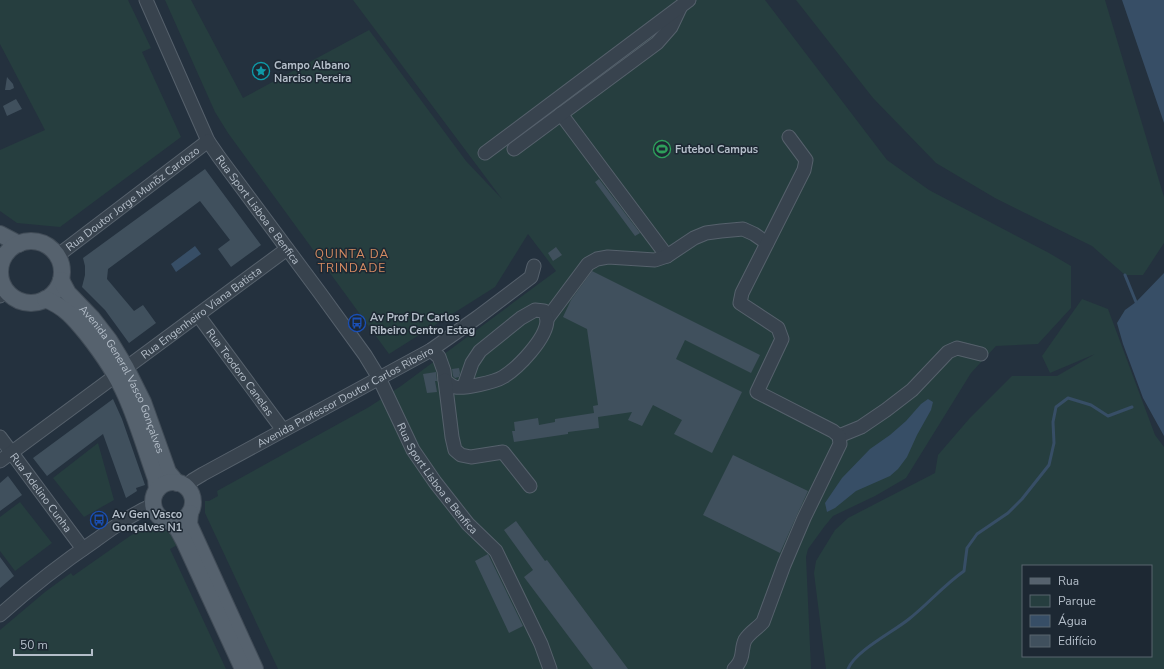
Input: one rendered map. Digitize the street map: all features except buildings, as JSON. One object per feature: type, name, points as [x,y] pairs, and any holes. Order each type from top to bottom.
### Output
[{"type":"main road","points":[[0,234],[19,244]]},
{"type":"main road","points":[[36,242],[44,244],[57,256],[61,268],[61,280],[52,295],[45,300],[28,303],[3,293],[0,275],[2,256],[10,250],[19,244],[36,242]]},
{"type":"main road","name":"Avenida General Vasco Gonçalves","points":[[61,280],[68,293],[89,315],[109,340],[121,372],[125,394],[134,415],[156,479],[157,490]]},
{"type":"main road","name":"Avenida General Vasco Gonçalves","points":[[45,300],[62,307],[80,325],[97,348],[121,372],[143,402],[168,472],[181,485]]},
{"type":"main road","points":[[190,513],[182,520],[172,522],[160,517],[156,514],[153,505],[153,500],[157,490],[166,484],[181,485],[191,493],[193,503],[189,524],[255,669]]},
{"type":"main road","points":[[172,522],[184,541],[243,669]]},
{"type":"street","name":"Rua Sport Lisboa e Benfica","points":[[146,0],[208,141],[360,348],[379,378],[413,450],[435,482],[468,524],[496,551],[540,644],[550,669]]},
{"type":"street","points":[[514,149],[657,43],[671,27],[685,3]]},
{"type":"street","points":[[485,153],[685,3]]},
{"type":"street","points":[[561,114],[667,256]]},
{"type":"street","points":[[734,669],[741,658],[741,649],[745,640],[752,631],[759,627],[763,622],[784,565],[804,518],[840,444],[839,436],[833,431],[756,392],[782,339],[778,328],[740,303],[742,293],[804,170],[806,160],[789,137]]},
{"type":"street","name":"Rua Doutor Jorge Munõz Cardozo","points":[[57,256],[208,141]]},
{"type":"street","points":[[445,380],[455,387],[478,386],[502,378],[519,366],[532,350],[544,331],[548,319],[588,264],[597,259],[608,256],[655,260],[667,256],[694,238],[706,233],[744,229],[767,243]]},
{"type":"street","name":"Rua Engenheiro Viana Batista","points":[[0,461],[286,249]]},
{"type":"street","name":"Avenida Professor Doutor Carlos Ribeiro","points":[[181,485],[431,350],[478,317],[530,277],[534,266]]},
{"type":"street","points":[[464,386],[472,363],[480,352],[521,318],[535,310],[544,311],[548,319]]},
{"type":"street","name":"Rua Teodoro Canelas","points":[[198,315],[283,430]]},
{"type":"street","points":[[839,436],[861,427],[912,390],[948,352],[957,348],[982,354]]},
{"type":"street","points":[[431,350],[439,357],[444,371],[455,450],[461,455],[472,457],[503,452],[530,486]]},
{"type":"street","name":"Rua Adelino Cunha","points":[[0,437],[83,549]]},
{"type":"street","points":[[0,615],[48,575],[83,549],[132,515],[153,505]]},
{"type":"green space","points":[[0,0],[128,0],[151,48],[142,52],[181,137],[60,227],[17,223],[0,211],[0,150],[45,130],[0,44]]},
{"type":"green space","points":[[165,0],[191,0],[243,98],[369,30],[466,161],[502,199],[353,0],[765,0],[887,160],[929,190],[1071,266],[1071,308],[1038,344],[996,346],[971,373],[906,478],[875,496],[833,516],[808,549],[806,557],[811,669],[278,669],[205,513],[205,501],[209,501],[218,496],[217,491],[369,407],[401,386],[556,271],[528,234],[495,287],[389,354],[228,133],[215,112]]},
{"type":"green space","points":[[796,0],[1105,0],[1164,197],[1164,243],[1143,275],[1125,275],[1092,246],[995,198],[936,163],[873,98]]},
{"type":"green space","points":[[1082,299],[1108,309],[1155,435],[1164,447],[1164,669],[826,669],[814,573],[816,561],[835,530],[848,518],[935,473],[938,455],[969,419],[1012,376],[1057,376],[1095,354],[1050,373],[1042,356]]},
{"type":"green space","points":[[98,443],[114,500],[84,517],[53,478]]},
{"type":"green space","points":[[20,502],[52,543],[15,571],[0,551],[0,517]]},
{"type":"green space","points":[[152,523],[167,531],[177,545],[170,549],[226,669],[0,669],[0,630],[45,592],[71,573],[73,576],[130,536]]},
{"type":"water","points":[[1122,0],[1164,0],[1164,123]]},
{"type":"water","points":[[195,246],[201,254],[176,272],[171,264]]},
{"type":"water","points":[[1164,273],[1164,436],[1143,398],[1123,344],[1117,323],[1125,310],[1136,302]]},
{"type":"water","points":[[928,399],[933,402],[931,410],[907,457],[898,469],[890,476],[856,491],[835,508],[827,512],[825,503],[842,478],[870,449],[890,435]]},
{"type":"waterway","points":[[1125,275],[1136,302]]},
{"type":"waterway","points":[[848,669],[858,655],[909,619],[964,571],[967,548],[977,534],[1008,513],[1022,499],[1049,465],[1054,443],[1053,422],[1056,407],[1068,398],[1091,405],[1108,416],[1132,407]]},
{"type":"place","name":"Campo Albano Narciso Pereira","points":[[261,71]]},
{"type":"place","name":"Futebol Campus","points":[[662,149]]},
{"type":"place","name":"Av Prof Dr Carlos Ribeiro Centro Estag","points":[[357,323]]},
{"type":"place","name":"Av Gen Vasco Gonçalves N1","points":[[99,520]]},
{"type":"district","name":"QUINTA DA TRINDADE","points":[[352,261]]}]
